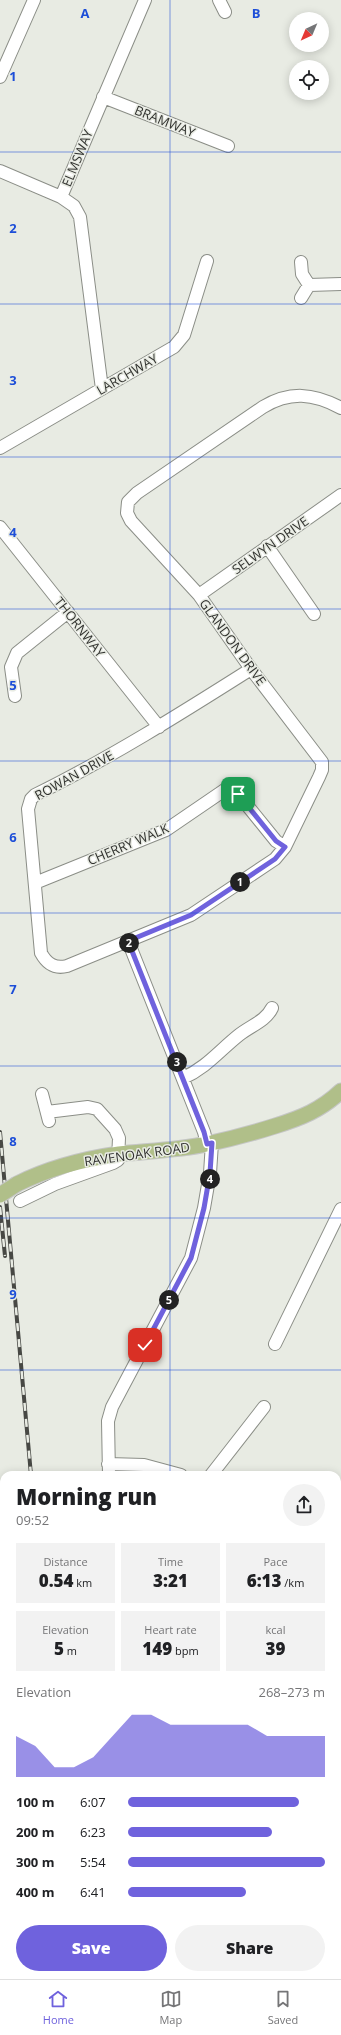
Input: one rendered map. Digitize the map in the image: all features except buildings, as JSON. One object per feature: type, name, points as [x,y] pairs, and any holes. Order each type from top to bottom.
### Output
[{"type":"main road","name":"RAVENOAK ROAD","points":[[0,1195],[17,1184],[36,1175],[66,1165],[118,1155],[210,1143],[260,1131],[302,1117],[328,1103],[341,1090]]},
{"type":"street","points":[[0,77],[34,0]]},
{"type":"street","name":"ELMSWAY","points":[[102,389],[80,217],[74,206],[61,197],[145,0]]},
{"type":"street","points":[[219,0],[224,12]]},
{"type":"street","name":"BRAMWAY","points":[[103,96],[228,146]]},
{"type":"street","points":[[0,171],[61,197]]},
{"type":"street","name":"LARCHWAY","points":[[0,448],[174,347],[180,342],[184,335],[207,261]]},
{"type":"street","points":[[301,262],[302,274],[309,284]]},
{"type":"street","points":[[309,284],[341,284]]},
{"type":"street","points":[[301,298],[309,284]]},
{"type":"street","name":"GLANDON DRIVE","points":[[128,941],[191,915],[275,859],[285,847],[319,777],[322,770],[322,762],[251,669],[199,595],[131,521],[127,513],[128,502],[137,493],[276,399],[311,396],[341,408]]},
{"type":"street","name":"SELWYN DRIVE","points":[[199,595],[341,495]]},
{"type":"street","name":"THORNWAY","points":[[0,527],[159,727]]},
{"type":"street","points":[[267,546],[314,614]]},
{"type":"street","points":[[15,696],[10,667],[17,652],[68,612]]},
{"type":"street","name":"ROWAN DRIVE","points":[[128,941],[67,966],[58,968],[50,964],[42,952],[28,809],[31,799],[35,795],[84,770],[159,727],[251,669]]},
{"type":"street","name":"CHERRY WALK","points":[[35,883],[166,830],[226,789],[238,794],[276,841],[285,847]]},
{"type":"street","points":[[128,941],[204,1132],[210,1143],[210,1173],[204,1208],[191,1258],[112,1407],[108,1421],[108,1469],[144,1465],[166,1471]]},
{"type":"street","points":[[183,1078],[214,1059],[237,1037],[266,1022],[272,1008]]},
{"type":"street","points":[[20,1201],[55,1184],[118,1160],[119,1138],[115,1129],[96,1110],[88,1107],[48,1116],[42,1094]]},
{"type":"street","points":[[275,1344],[341,1209]]},
{"type":"street","points":[[214,1471],[264,1407]]},
{"type":"railway","points":[[0,1132],[31,1471]]},
{"type":"railway","points":[[0,1207],[5,1256]]},
{"type":"route","points":[[145,1345],[191,1258],[204,1208],[210,1173],[212,1143],[207,1144],[204,1132],[183,1078],[128,941],[191,915],[281,854],[285,847],[281,846],[276,841],[238,794]]}]
